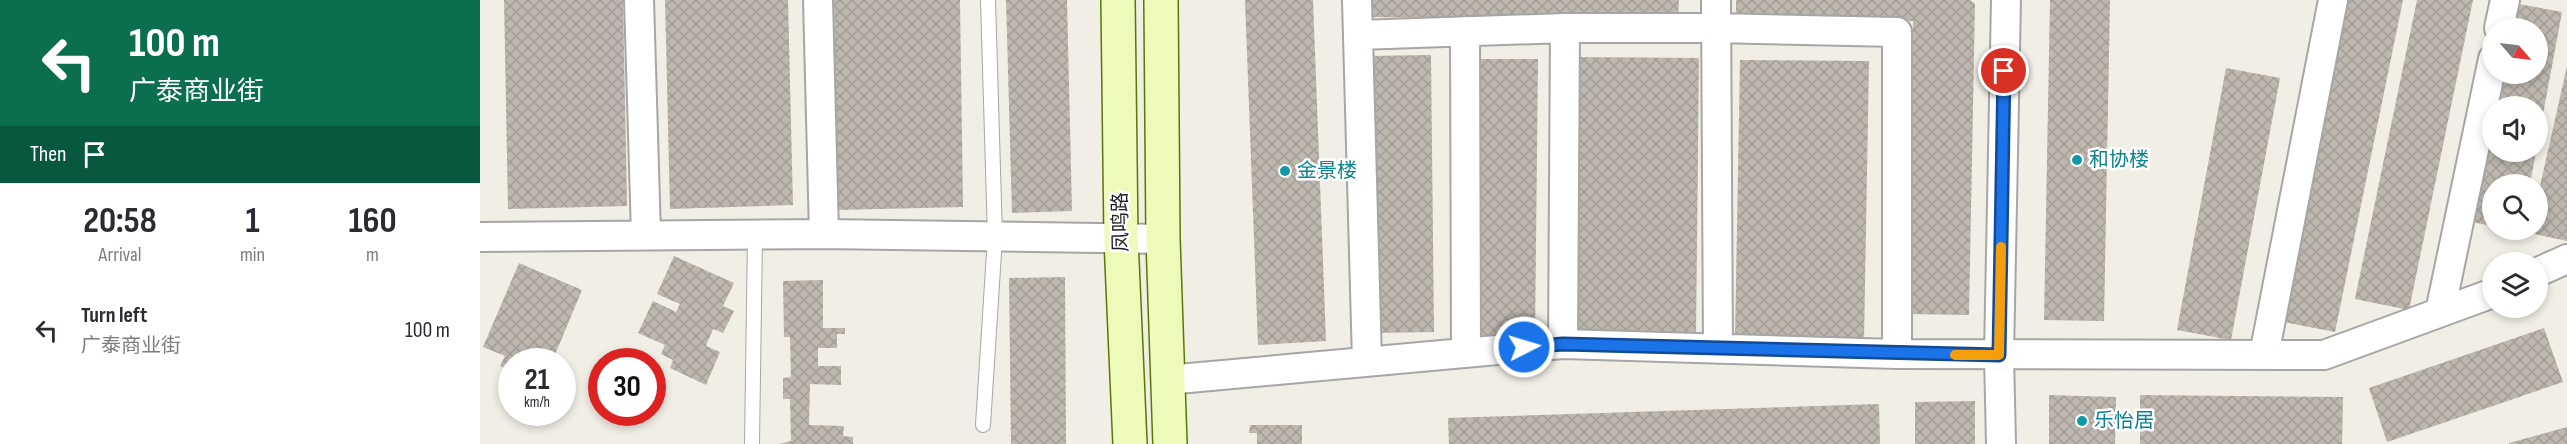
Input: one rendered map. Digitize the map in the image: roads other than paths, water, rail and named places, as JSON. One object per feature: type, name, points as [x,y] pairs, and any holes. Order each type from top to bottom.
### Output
[{"type":"main road","name":"凤鸣路","points":[[1118,0],[1121,239],[1130,444]]},
{"type":"main road","points":[[1161,0],[1163,238],[1170,444]]},
{"type":"street","points":[[639,0],[646,235]]},
{"type":"street","points":[[818,0],[824,234]]},
{"type":"street","points":[[1357,0],[1367,362]]},
{"type":"street","points":[[2001,444],[1999,355],[2006,0]]},
{"type":"street","points":[[2264,355],[2333,0]]},
{"type":"street","points":[[2501,18],[2505,0]]},
{"type":"street","points":[[1358,35],[1565,28],[1715,14],[1897,32],[1897,354]]},
{"type":"street","points":[[1715,14],[1718,349]]},
{"type":"street","points":[[1563,344],[1565,28]]},
{"type":"street","points":[[1465,31],[1466,353]]},
{"type":"street","points":[[2440,312],[2488,84]]},
{"type":"street","points":[[480,237],[824,234],[1163,238]]},
{"type":"street","points":[[2548,268],[2567,259]]},
{"type":"street","points":[[1167,380],[1563,344],[1897,354],[2324,355],[2482,297]]},
{"type":"lane","points":[[983,425],[995,237],[988,0]]},
{"type":"lane","points":[[752,444],[754,234]]},
{"type":"place","name":"和协楼","points":[[2077,160]]},
{"type":"place","name":"金景楼","points":[[1285,171]]},
{"type":"place","name":"乐怡居","points":[[2082,421]]}]
